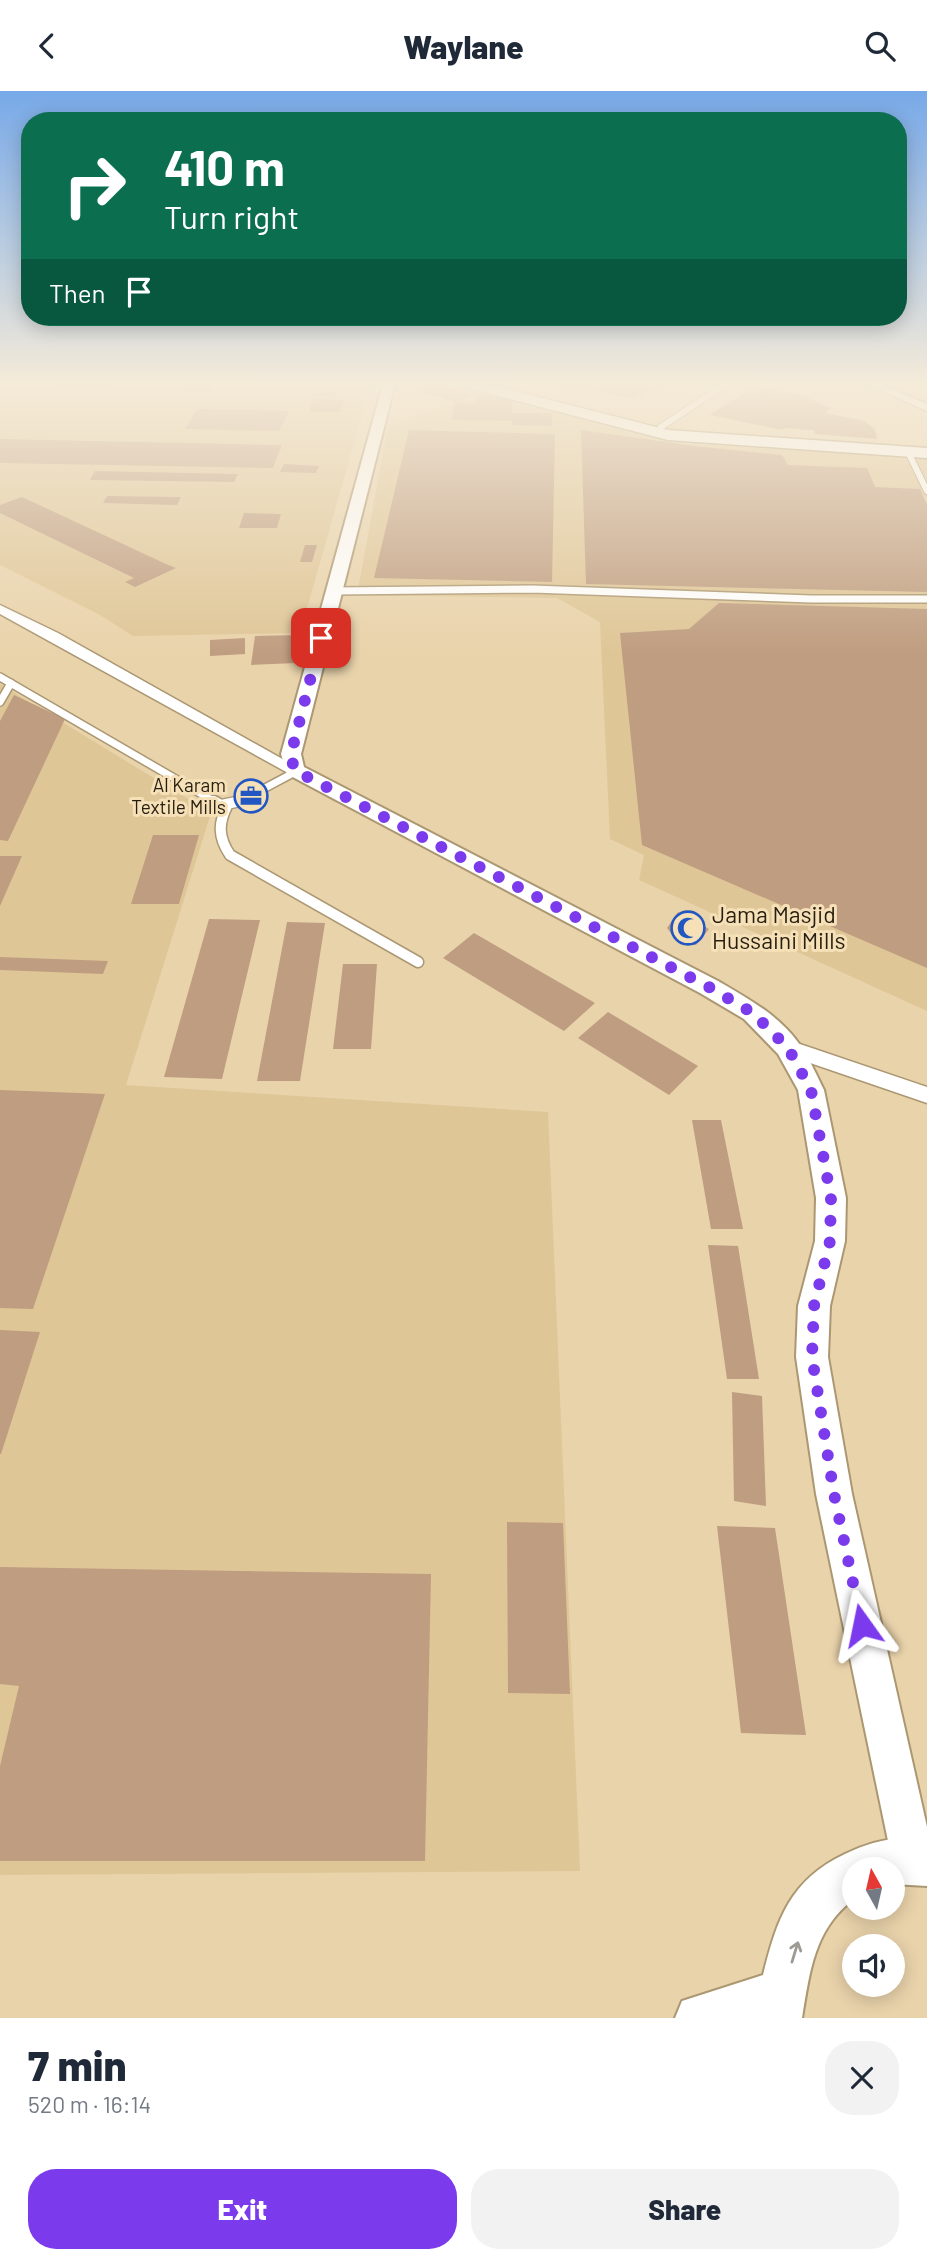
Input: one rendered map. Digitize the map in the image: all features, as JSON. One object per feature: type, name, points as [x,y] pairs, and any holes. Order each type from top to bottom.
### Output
[{"type":"main road","points":[[699,2018],[780,2006],[806,1914],[835,1882],[842,1879]]},
{"type":"street","points":[[296,771],[291,754],[365,474]]},
{"type":"street","points":[[0,609],[296,771],[709,987],[753,1013],[788,1048],[811,1090],[831,1198],[830,1241],[814,1306],[812,1357],[834,1494],[920,1861]]},
{"type":"street","points":[[788,1048],[927,1094]]},
{"type":"lane","points":[[919,474],[927,491]]},
{"type":"lane","points":[[333,591],[532,589],[811,600],[927,599]]},
{"type":"lane","points":[[0,677],[221,805],[237,803],[296,771]]},
{"type":"lane","points":[[0,702],[11,683]]},
{"type":"lane","points":[[228,804],[218,830],[221,842],[230,855],[418,962]]},
{"type":"shaded area","points":[[0,474],[345,474],[300,633],[133,636],[100,615],[0,565]]},
{"type":"shaded area","points":[[379,474],[927,474],[927,1011],[639,880],[644,855],[610,839],[600,622],[557,598],[357,595]]},
{"type":"shaded area","points":[[0,684],[211,813],[126,1085],[548,1112],[580,1871],[0,1875]]},
{"type":"building","points":[[93,474],[238,474],[234,482],[90,480]]},
{"type":"building","points":[[399,474],[554,474],[552,582],[374,578]]},
{"type":"building","points":[[582,474],[869,474],[875,487],[920,489],[927,505],[927,592],[586,584]]},
{"type":"building","points":[[107,496],[181,497],[177,505],[103,503]]},
{"type":"building","points":[[22,497],[176,568],[135,587],[125,582],[134,578],[0,513],[0,505]]},
{"type":"building","points":[[244,513],[281,514],[277,528],[239,528]]},
{"type":"building","points":[[305,545],[317,545],[312,562],[300,562]]},
{"type":"building","points":[[719,603],[927,609],[927,968],[642,845],[620,633],[689,629]]},
{"type":"building","points":[[299,635],[297,663],[251,665],[255,636]]},
{"type":"building","points":[[245,638],[245,654],[210,656],[210,640]]},
{"type":"building","points":[[14,695],[65,719],[8,841],[0,840],[0,721]]},
{"type":"building","points":[[153,835],[199,835],[179,904],[131,904]]},
{"type":"building","points":[[0,856],[22,856],[0,906]]},
{"type":"building","name":"Jama Masjid Hussaini Mills","points":[[678,912],[709,929],[696,945],[676,940],[667,928]]},
{"type":"building","points":[[209,919],[260,920],[222,1079],[164,1077]]},
{"type":"building","points":[[287,922],[325,923],[300,1081],[257,1081]]},
{"type":"building","points":[[474,933],[595,1003],[564,1031],[443,958]]},
{"type":"building","points":[[0,957],[108,961],[103,974],[0,970]]},
{"type":"building","points":[[343,964],[377,964],[371,1049],[333,1049]]},
{"type":"building","points":[[608,1012],[698,1066],[669,1095],[578,1038]]},
{"type":"building","points":[[0,1090],[105,1094],[33,1309],[0,1308]]},
{"type":"building","points":[[692,1120],[721,1120],[743,1229],[711,1229]]},
{"type":"building","points":[[708,1245],[738,1246],[759,1379],[727,1379]]},
{"type":"building","points":[[0,1330],[40,1332],[1,1454],[0,1454]]},
{"type":"building","points":[[732,1392],[762,1396],[766,1506],[734,1501]]},
{"type":"building","points":[[507,1522],[563,1523],[570,1694],[508,1693]]},
{"type":"building","points":[[717,1526],[775,1528],[806,1735],[741,1733]]},
{"type":"building","points":[[0,1567],[431,1574],[425,1861],[0,1861],[0,1766],[19,1686],[0,1684]]},
{"type":"place","name":"Al Karam Textile Mills","points":[[251,796]]},
{"type":"place","name":"Jama Masjid Hussaini Mills","points":[[688,928]]},
{"type":"route","points":[[321,638],[291,754],[294,770],[709,987],[753,1013],[788,1048],[811,1090],[817,1135],[831,1198],[830,1241],[814,1306],[812,1357],[834,1494],[862,1625]]}]
